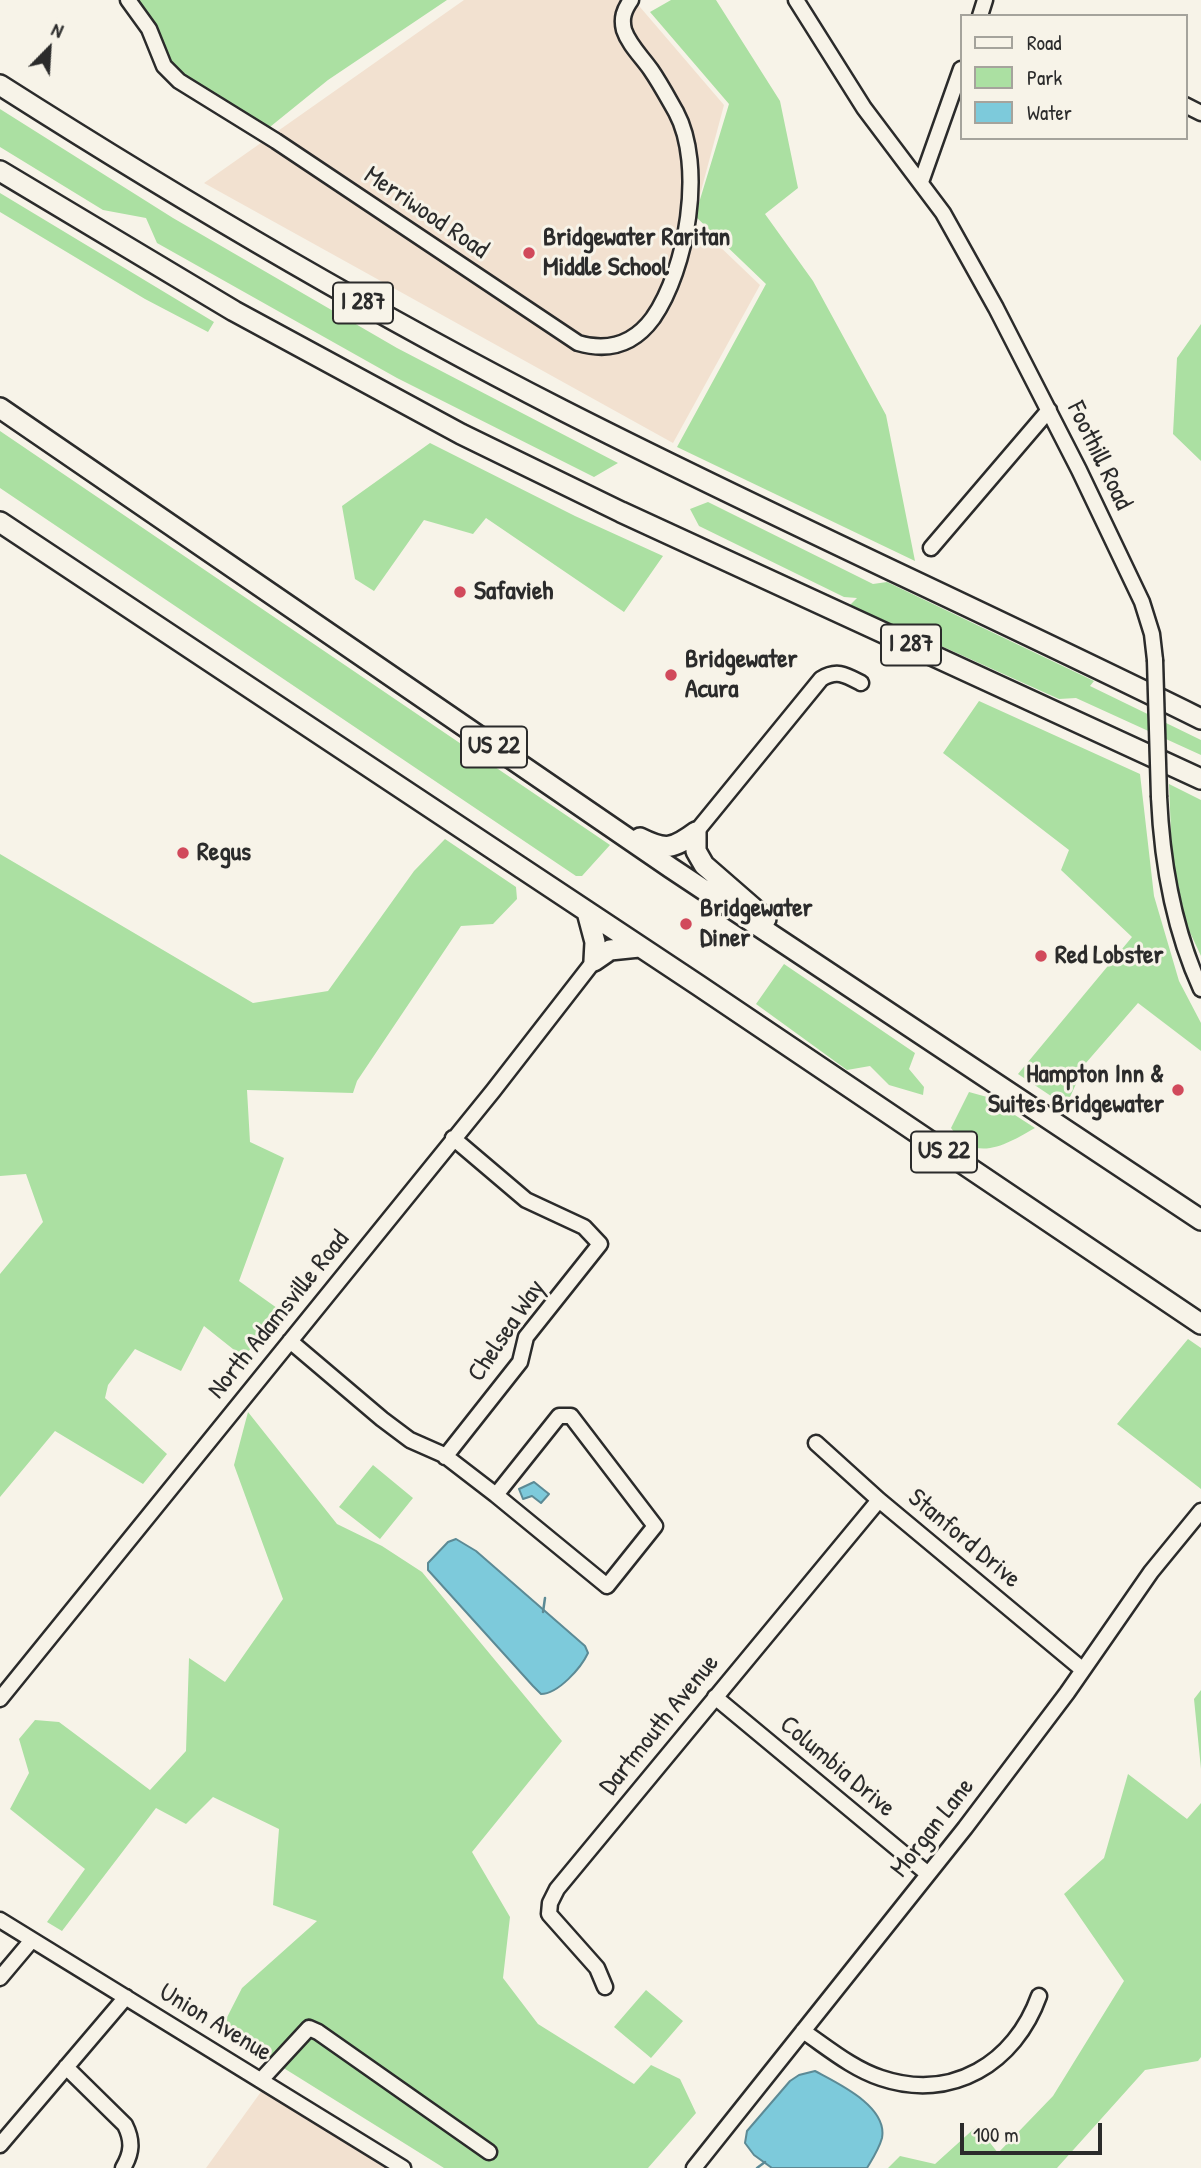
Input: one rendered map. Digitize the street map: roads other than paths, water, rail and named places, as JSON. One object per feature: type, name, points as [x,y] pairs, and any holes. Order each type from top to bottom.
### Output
[{"type":"highway","name":"I 287","points":[[0,85],[319,278],[402,325],[652,455],[1201,719]]},
{"type":"highway","name":"I 287","points":[[0,171],[234,311],[461,434],[621,512],[1201,779]]},
{"type":"highway","name":"US 22","points":[[0,408],[594,815],[1201,1220]]},
{"type":"highway","name":"US 22","points":[[0,522],[1201,1324]]},
{"type":"highway","points":[[594,815],[657,846],[679,844],[696,832]]},
{"type":"highway","points":[[696,832],[696,852],[705,865],[809,960]]},
{"type":"highway","points":[[587,912],[595,942],[594,961]]},
{"type":"highway","points":[[594,961],[610,950],[639,947]]},
{"type":"street","name":"Merriwood Road","points":[[128,0],[149,29],[164,66],[179,81],[276,141],[578,343],[605,348],[626,342],[636,335],[647,326],[662,303],[676,270],[689,199],[689,156],[677,114],[625,33],[623,13],[631,0]]},
{"type":"street","name":"Foothill Road","points":[[796,0],[864,108],[943,212],[1049,410],[1142,602],[1152,634],[1155,660],[1163,865],[1171,905],[1201,989]]},
{"type":"street","points":[[922,182],[960,72]]},
{"type":"street","points":[[931,548],[1049,410]]},
{"type":"street","points":[[696,832],[821,679],[830,674],[841,673],[861,683]]},
{"type":"street","name":"North Adamsville Road","points":[[0,1699],[522,1055],[594,961]]},
{"type":"street","name":"Chelsea Way","points":[[445,1457],[520,1362],[526,1337],[600,1244],[584,1227],[526,1200],[453,1138]]},
{"type":"street","points":[[290,1341],[382,1419],[410,1440],[445,1457],[607,1586],[655,1526],[571,1416],[559,1416],[496,1495]]},
{"type":"street","name":"Stanford Drive","points":[[816,1443],[878,1500],[1083,1670]]},
{"type":"street","name":"Dartmouth Avenue","points":[[605,1987],[597,1968],[553,1920],[548,1909],[557,1889],[878,1500]]},
{"type":"street","name":"Morgan Lane","points":[[694,2168],[928,1874],[1083,1670],[1152,1572],[1201,1511]]},
{"type":"street","name":"Columbia Drive","points":[[715,1697],[928,1874]]},
{"type":"street","name":"Union Avenue","points":[[0,1920],[403,2168]]},
{"type":"street","points":[[0,1978],[32,1940]]},
{"type":"street","points":[[803,2031],[845,2060],[878,2077],[921,2086],[946,2084],[976,2072],[1002,2055],[1021,2033],[1039,1996]]},
{"type":"street","points":[[0,2146],[125,1997]]},
{"type":"street","points":[[261,2080],[309,2028],[489,2152]]},
{"type":"street","points":[[66,2067],[125,2125],[132,2146],[126,2167]]},
{"type":"water","points":[[534,1482],[549,1494],[541,1503],[532,1496],[523,1499],[519,1489]]},
{"type":"water","points":[[456,1539],[476,1551],[585,1646],[588,1653],[585,1659],[575,1673],[555,1690],[541,1694],[428,1570],[428,1563],[448,1542]]},
{"type":"water","points":[[815,2071],[859,2097],[877,2116],[882,2126],[882,2138],[867,2168],[772,2168],[754,2155],[745,2143],[747,2131],[790,2081],[799,2075]]},
{"type":"waterway","points":[[543,1612],[545,1598]]},
{"type":"waterway","points":[[757,2168],[765,2162]]},
{"type":"place","name":"Bridgewater Raritan Middle School","points":[[529,253]]},
{"type":"place","name":"Safavieh","points":[[460,592]]},
{"type":"place","name":"Bridgewater Acura","points":[[671,675]]},
{"type":"place","name":"Regus","points":[[183,853]]},
{"type":"place","name":"Bridgewater Diner","points":[[686,924]]},
{"type":"place","name":"Red Lobster","points":[[1041,956]]},
{"type":"place","name":"Hampton Inn & Suites Bridgewater","points":[[1178,1090]]}]
